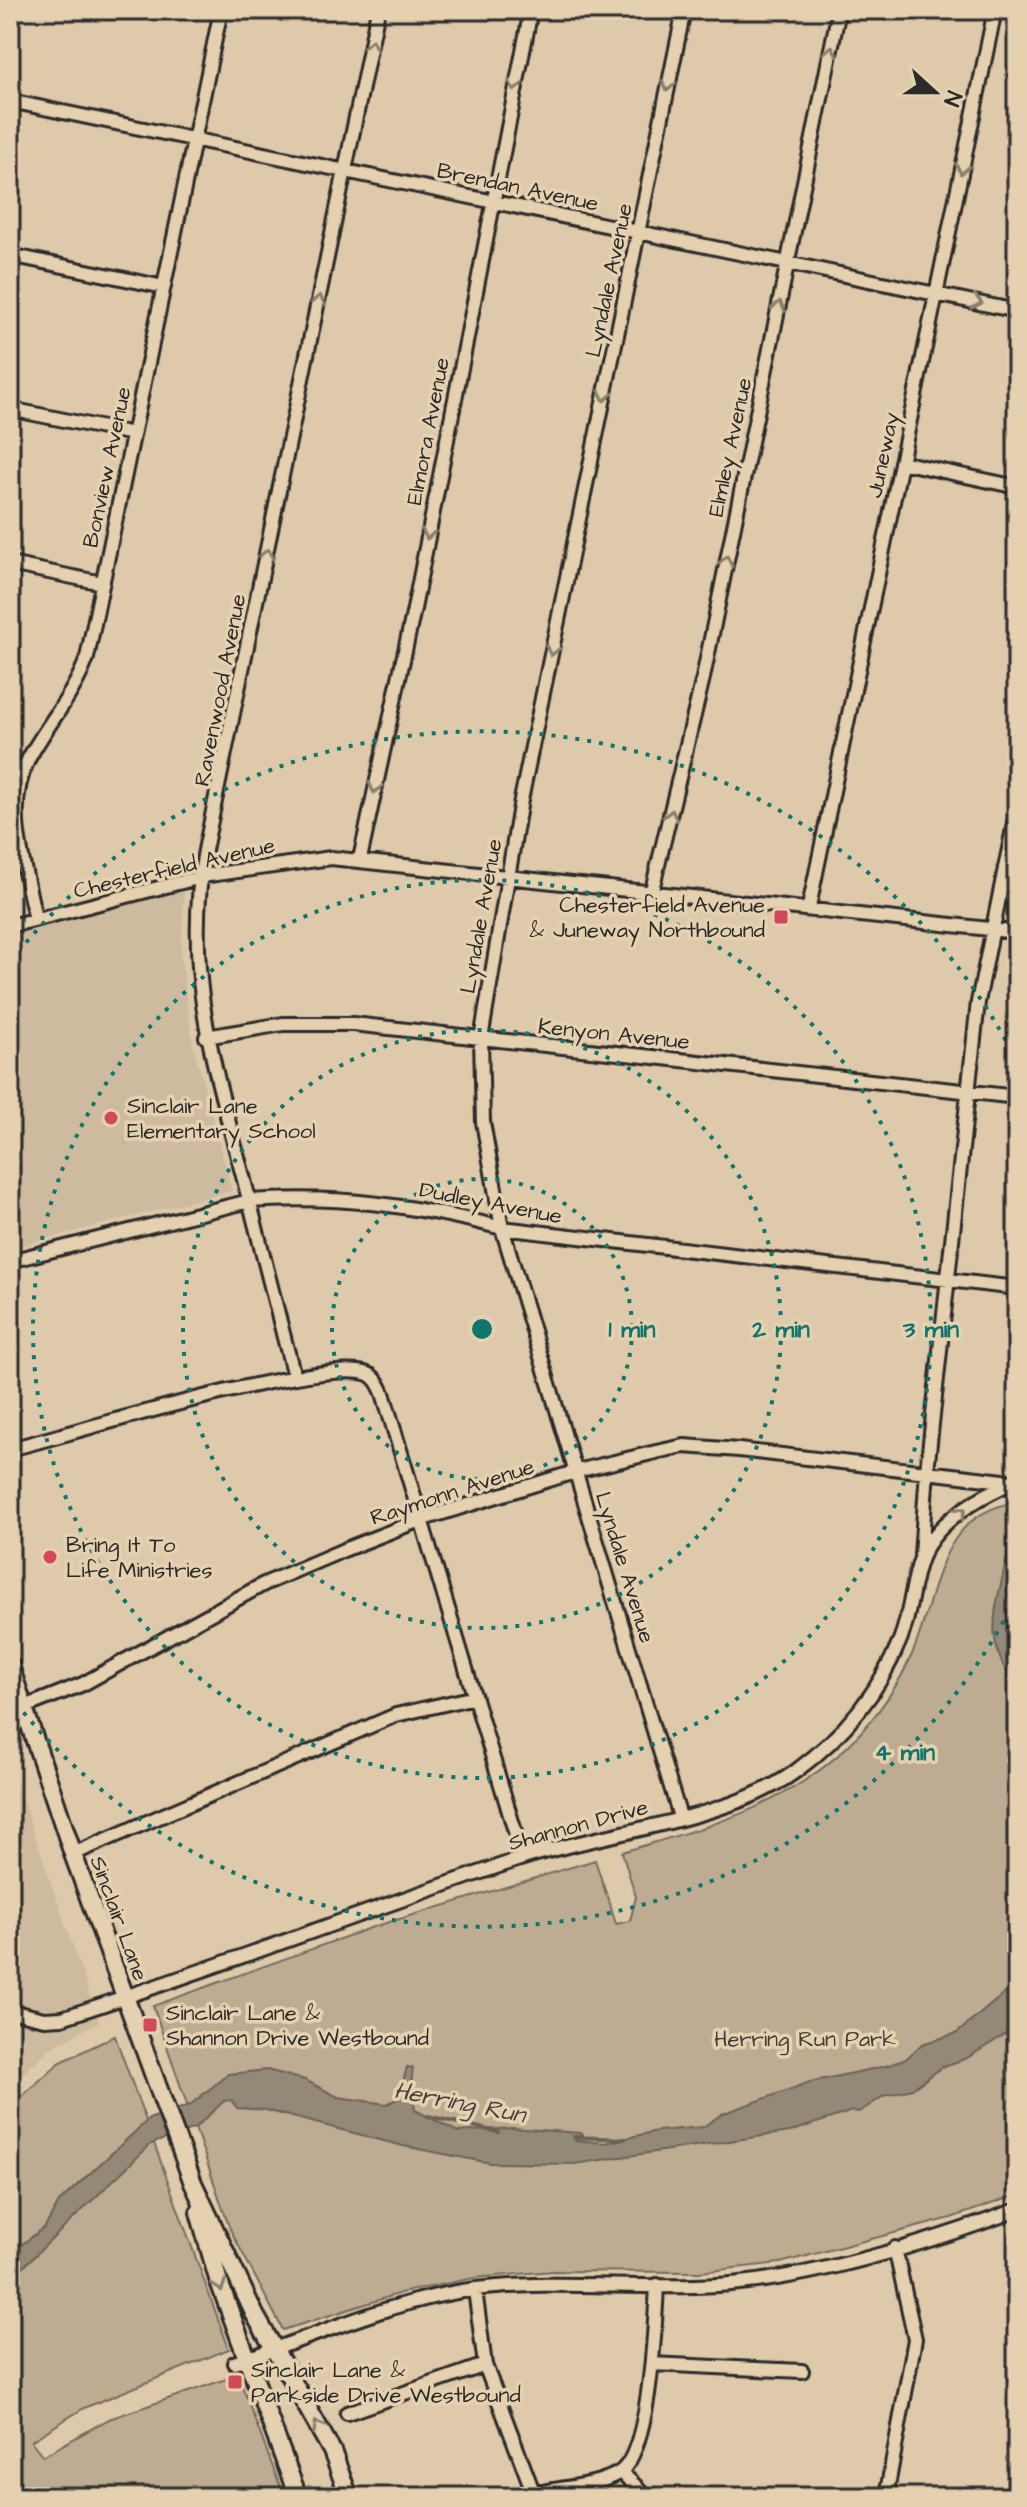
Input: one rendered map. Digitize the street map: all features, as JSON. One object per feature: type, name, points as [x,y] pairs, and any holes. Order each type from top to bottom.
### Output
[{"type":"main road","name":"Sinclair Lane","points":[[10,1666],[73,1854],[193,2183],[240,2361],[298,2497]]},
{"type":"main road","name":"Sinclair Lane","points":[[193,2183],[274,2349],[332,2451],[349,2497]]},
{"type":"street","name":"Bonview Avenue","points":[[35,919],[20,844],[18,791],[29,758],[78,682],[102,583],[221,10]]},
{"type":"street","name":"Ravenwood Avenue","points":[[294,1376],[206,1037],[196,960],[200,878],[378,10]]},
{"type":"street","name":"Elmora Avenue","points":[[360,859],[408,639],[531,10]]},
{"type":"street","name":"Lyndale Avenue","points":[[680,1817],[502,1228],[483,1122],[481,1039],[507,875],[684,10]]},
{"type":"street","name":"Elmley Avenue","points":[[652,890],[697,707],[839,10]]},
{"type":"street","name":"Juneway","points":[[809,907],[995,10]]},
{"type":"street","name":"Brendan Avenue","points":[[10,101],[1017,311]]},
{"type":"street","points":[[10,255],[164,287]]},
{"type":"street","points":[[10,409],[133,434]]},
{"type":"street","points":[[901,462],[1017,487]]},
{"type":"street","points":[[10,564],[102,583]]},
{"type":"street","points":[[921,1557],[927,1470],[978,1002],[1017,809]]},
{"type":"street","name":"Chesterfield Avenue","points":[[10,926],[200,878],[286,862],[360,859],[1017,932]]},
{"type":"street","name":"Kenyon Avenue","points":[[206,1037],[283,1024],[336,1023],[1017,1097]]},
{"type":"street","name":"Dudley Avenue","points":[[10,1261],[249,1201],[289,1198],[432,1209],[502,1228],[1017,1288]]},
{"type":"street","points":[[10,1449],[294,1376],[360,1373],[374,1378],[383,1393],[523,1858]]},
{"type":"street","name":"Raymonn Avenue","points":[[22,1708],[83,1684],[273,1580],[420,1520],[576,1472],[684,1446],[927,1470]]},
{"type":"street","name":"Shannon Drive","points":[[927,1470],[1015,1482]]},
{"type":"street","name":"Shannon Drive","points":[[10,2011],[50,2019],[126,1997],[523,1858],[680,1817],[762,1791],[794,1773],[853,1720],[883,1676],[900,1642],[921,1557],[962,1510],[1015,1482]]},
{"type":"street","points":[[73,1854],[396,1715],[475,1697]]},
{"type":"street","points":[[240,2361],[406,2302],[475,2290],[575,2283],[657,2285],[770,2279],[895,2248],[1017,2210]]},
{"type":"street","points":[[886,2497],[915,2339],[895,2248]]},
{"type":"street","points":[[475,2290],[485,2365],[530,2496],[603,2481],[622,2473],[643,2421],[652,2364],[657,2285]]},
{"type":"street","points":[[652,2364],[802,2371]]},
{"type":"street","points":[[347,2413],[485,2365]]},
{"type":"street","points":[[622,2473],[645,2495],[656,2497]]},
{"type":"shaded area","name":"Sinclair Lane Elementary School","points":[[184,891],[181,957],[193,1044],[232,1191],[10,1248],[10,935]]},
{"type":"shaded area","points":[[1017,1544],[1017,1685],[1001,1661],[994,1624],[1006,1562]]},
{"type":"shaded area","points":[[10,1763],[99,2022],[49,2049],[10,2086]]},
{"type":"shaded area","name":"Herring Run","points":[[1017,1983],[1017,2027],[967,2058],[944,2066],[912,2089],[884,2096],[859,2112],[852,2111],[790,2132],[574,2164],[490,2163],[403,2146],[266,2110],[237,2108],[231,2100],[224,2101],[195,2128],[151,2144],[23,2267],[10,2287],[10,2253],[45,2227],[59,2202],[149,2119],[190,2105],[228,2074],[267,2070],[305,2080],[338,2097],[387,2104],[399,2098],[407,2067],[413,2068],[411,2086],[415,2110],[458,2132],[511,2128],[581,2133],[583,2135],[576,2140],[605,2143],[657,2131],[703,2127],[722,2114],[810,2082],[906,2059],[922,2044],[957,2033]]},
{"type":"green space","name":"Herring Run Park","points":[[1017,1502],[1017,2195],[951,2218],[780,2263],[700,2272],[553,2271],[474,2278],[404,2292],[283,2330],[230,2229],[153,2006],[373,1927],[595,1860],[616,1924],[630,1921],[636,1897],[622,1852],[744,1812],[800,1784],[827,1765],[869,1722],[901,1676],[913,1652],[944,1559],[955,1539],[970,1522],[990,1509]]},
{"type":"green space","points":[[115,2036],[229,2349],[84,2408],[31,2441],[43,2456],[109,2419],[238,2375],[284,2497],[61,2497],[10,2491],[10,2107],[59,2063]]},
{"type":"waterway","name":"Herring Run","points":[[428,2116],[498,2132]]},
{"type":"waterway","name":"Herring Run","points":[[574,2137],[625,2139]]},
{"type":"place","name":"Chesterfield Avenue & Juneway Northbound","points":[[781,917]]},
{"type":"place","name":"Sinclair Lane Elementary School","points":[[111,1118]]},
{"type":"place","name":"Bring It To Life Ministries","points":[[50,1557]]},
{"type":"place","name":"Sinclair Lane & Shannon Drive Westbound","points":[[150,2025]]},
{"type":"place","name":"Sinclair Lane & Parkside Drive Westbound","points":[[235,2382]]}]
